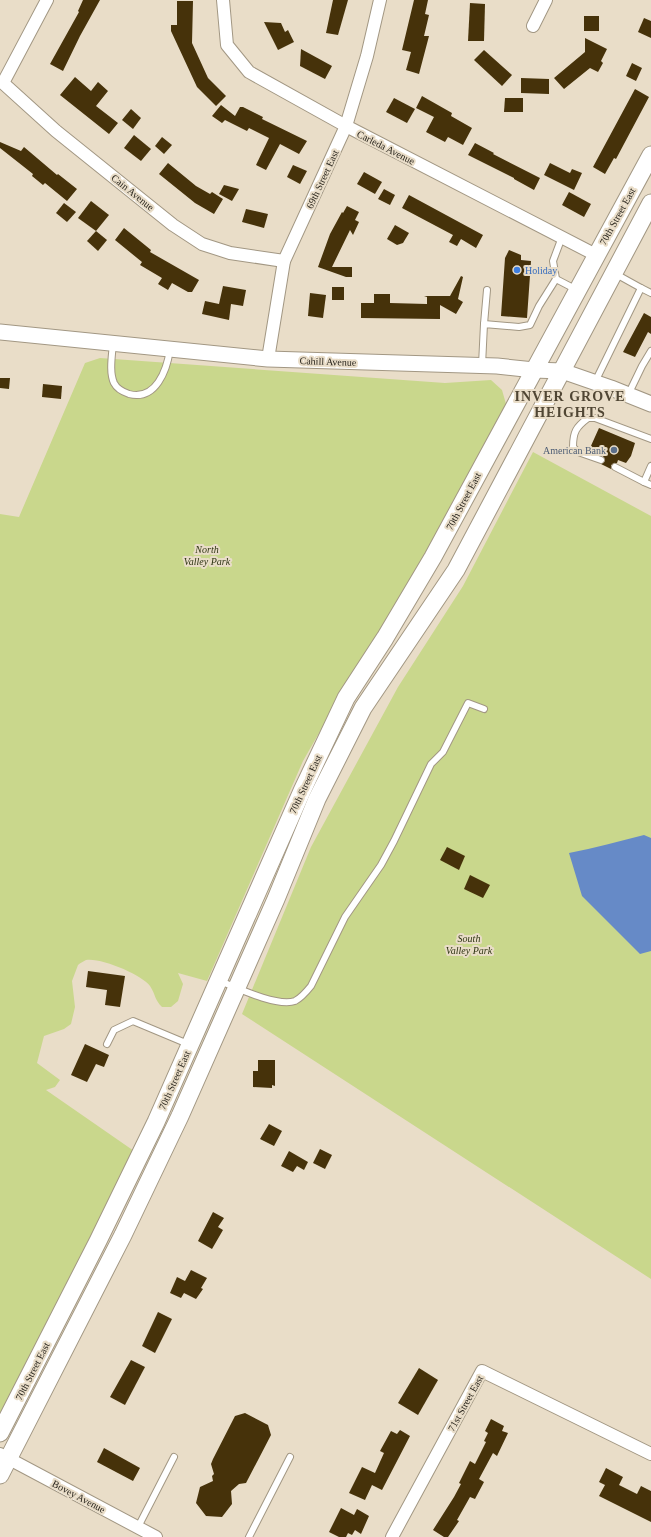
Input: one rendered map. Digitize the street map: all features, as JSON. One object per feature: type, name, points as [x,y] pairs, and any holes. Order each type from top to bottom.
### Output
[{"type":"main road","name":"70th Street East","points":[[0,1433],[98,1241],[156,1122],[302,791],[346,698],[385,638],[433,557],[651,155]]},
{"type":"main road","name":"70th Street East","points":[[0,1475],[4,1455],[124,1235],[180,1116],[276,899],[317,799],[363,708],[456,570],[651,203]]},
{"type":"street","name":"Cain Avenue","points":[[47,0],[3,83],[56,131],[173,225],[202,244],[230,253],[284,261]]},
{"type":"street","name":"Carleda Avenue","points":[[223,0],[227,45],[249,72],[346,126],[596,255]]},
{"type":"street","name":"69th Street East","points":[[268,359],[284,261],[346,126],[367,56],[380,0]]},
{"type":"street","points":[[532,26],[546,0]]},
{"type":"street","name":"Cahill Avenue","points":[[0,332],[268,359],[482,365],[562,371],[651,404]]},
{"type":"street","name":"71st Street East","points":[[392,1537],[482,1371],[651,1454]]},
{"type":"street","name":"Bovey Avenue","points":[[4,1455],[156,1537]]},
{"type":"lane","points":[[484,324],[519,327],[530,325],[539,306],[556,278],[553,260],[562,237]]},
{"type":"lane","points":[[614,273],[651,293]]},
{"type":"lane","points":[[556,278],[577,290]]},
{"type":"lane","points":[[595,382],[641,288]]},
{"type":"lane","points":[[482,365],[487,290]]},
{"type":"lane","points":[[113,343],[111,375],[115,385],[122,392],[132,394],[143,393],[154,388],[160,380],[168,362],[170,349]]},
{"type":"lane","points":[[628,395],[651,351]]},
{"type":"lane","points":[[601,460],[578,452],[573,447],[573,436],[579,425],[588,418],[595,418],[651,439]]},
{"type":"lane","points":[[644,482],[651,466]]},
{"type":"lane","points":[[615,467],[651,485]]},
{"type":"lane","points":[[218,980],[266,998],[288,1002],[297,1000],[311,986],[345,917],[381,865],[431,764],[442,752],[468,703],[484,709]]},
{"type":"lane","points":[[108,1044],[114,1030],[133,1021],[190,1044]]},
{"type":"lane","points":[[138,1527],[174,1457]]},
{"type":"lane","points":[[249,1537],[290,1457]]},
{"type":"green space","name":"North Valley Park","points":[[100,358],[445,383],[491,380],[502,390],[506,404],[413,578],[335,705],[303,761],[207,981],[178,973],[183,984],[178,1001],[171,1007],[162,1007],[150,986],[130,972],[101,961],[86,960],[78,965],[72,981],[75,1007],[71,1024],[64,1029],[44,1036],[37,1063],[60,1080],[55,1087],[46,1090],[134,1151],[0,1414],[0,514],[19,517],[85,363]]},
{"type":"green space","name":"South Valley Park","points":[[533,452],[651,516],[651,1279],[242,1014],[311,847],[398,687],[463,586]]},
{"type":"water","points":[[644,835],[651,838],[651,951],[640,954],[582,896],[569,853]]},
{"type":"building","points":[[83,0],[100,0],[63,71],[50,64],[79,12],[78,11]]},
{"type":"building","points":[[333,0],[348,0],[338,35],[326,33]]},
{"type":"building","points":[[414,0],[428,0],[425,14],[429,15],[424,36],[429,36],[419,74],[406,70],[411,52],[402,50]]},
{"type":"building","points":[[177,1],[193,1],[192,43],[208,78],[226,96],[216,106],[197,87],[171,31],[171,25],[177,25]]},
{"type":"building","points":[[470,3],[485,4],[484,41],[468,41]]},
{"type":"building","points":[[584,16],[599,16],[599,31],[584,31]]},
{"type":"building","points":[[644,18],[651,21],[651,38],[638,32]]},
{"type":"building","points":[[264,22],[281,23],[285,32],[288,30],[294,42],[278,50]]},
{"type":"building","points":[[585,38],[607,49],[601,61],[603,63],[598,72],[590,68],[564,89],[554,78],[585,52]]},
{"type":"building","points":[[301,49],[332,66],[325,79],[300,66]]},
{"type":"building","points":[[484,50],[512,75],[502,86],[474,60]]},
{"type":"building","points":[[632,63],[642,68],[636,81],[626,76]]},
{"type":"building","points":[[75,77],[91,91],[98,82],[108,91],[96,106],[118,123],[109,134],[60,95]]},
{"type":"building","points":[[521,78],[549,79],[549,94],[521,93]]},
{"type":"building","points":[[635,89],[649,97],[616,159],[614,158],[605,174],[593,167]]},
{"type":"building","points":[[422,96],[452,113],[451,116],[472,128],[463,145],[448,137],[445,142],[426,132],[434,117],[416,108]]},
{"type":"building","points":[[394,98],[415,109],[407,123],[386,112]]},
{"type":"building","points":[[505,98],[523,98],[523,112],[504,112]]},
{"type":"building","points":[[221,105],[235,116],[240,107],[243,107],[263,117],[262,119],[307,141],[299,154],[280,144],[266,170],[256,165],[269,138],[249,128],[247,131],[225,120],[222,123],[212,116]]},
{"type":"building","points":[[131,109],[141,118],[133,129],[122,120]]},
{"type":"building","points":[[134,135],[151,149],[141,161],[124,148]]},
{"type":"building","points":[[162,137],[172,145],[164,154],[155,146]]},
{"type":"building","points":[[0,142],[21,151],[24,147],[57,175],[58,174],[77,189],[67,201],[45,183],[43,185],[32,176],[33,174],[0,148]]},
{"type":"building","points":[[475,143],[540,178],[534,190],[514,178],[468,155]]},
{"type":"building","points":[[168,163],[196,186],[210,194],[212,192],[223,199],[214,214],[195,203],[159,174]]},
{"type":"building","points":[[550,163],[570,173],[572,169],[582,173],[574,190],[544,175]]},
{"type":"building","points":[[293,165],[307,171],[300,184],[287,177]]},
{"type":"building","points":[[364,172],[382,182],[375,194],[357,184]]},
{"type":"building","points":[[224,185],[239,189],[232,201],[219,194]]},
{"type":"building","points":[[384,189],[395,195],[390,205],[378,199]]},
{"type":"building","points":[[569,192],[591,204],[584,217],[562,205]]},
{"type":"building","points":[[409,195],[483,235],[476,248],[461,239],[457,246],[449,242],[453,235],[402,208]]},
{"type":"building","points":[[91,201],[109,215],[96,231],[78,218]]},
{"type":"building","points":[[64,203],[76,212],[67,222],[56,213]]},
{"type":"building","points":[[347,206],[359,212],[355,220],[359,222],[353,235],[350,230],[332,267],[352,267],[352,277],[346,277],[318,267],[330,234]]},
{"type":"building","points":[[246,209],[268,214],[264,228],[242,222]]},
{"type":"building","points":[[395,225],[409,233],[403,243],[397,245],[387,239]]},
{"type":"building","points":[[124,228],[151,250],[150,252],[199,280],[192,292],[188,292],[172,283],[168,290],[158,284],[162,278],[140,265],[142,262],[115,240]]},
{"type":"building","points":[[96,231],[107,240],[98,251],[87,241]]},
{"type":"building","points":[[509,250],[521,255],[521,260],[531,261],[527,318],[501,316],[505,258]]},
{"type":"building","points":[[461,276],[463,277],[458,299],[463,302],[456,314],[440,305],[440,319],[361,318],[361,303],[374,303],[374,294],[390,294],[390,303],[427,304],[427,297],[424,296],[450,296]]},
{"type":"building","points":[[223,286],[246,290],[243,306],[231,304],[229,320],[202,314],[205,301],[219,304]]},
{"type":"building","points":[[332,287],[344,287],[344,300],[332,300]]},
{"type":"building","points":[[310,293],[326,295],[323,318],[308,316]]},
{"type":"building","points":[[644,313],[651,317],[651,334],[648,332],[635,357],[623,352]]},
{"type":"building","points":[[0,378],[10,378],[9,389],[0,388]]},
{"type":"building","points":[[43,384],[62,386],[61,399],[42,397]]},
{"type":"building","name":"American Bank","points":[[599,428],[635,443],[631,456],[626,463],[618,460],[617,463],[611,465],[611,469],[601,464],[605,461],[603,456],[604,453],[590,448]]},
{"type":"building","points":[[447,847],[465,856],[459,870],[440,860]]},
{"type":"building","points":[[470,875],[490,885],[483,898],[464,889]]},
{"type":"building","points":[[88,971],[125,976],[120,1007],[105,1005],[107,990],[86,987]]},
{"type":"building","points":[[85,1044],[109,1055],[104,1067],[96,1064],[87,1082],[71,1075]]},
{"type":"building","points":[[258,1060],[275,1060],[275,1086],[272,1085],[272,1088],[253,1087],[253,1071],[258,1071]]},
{"type":"building","points":[[269,1124],[282,1131],[274,1146],[260,1139]]},
{"type":"building","points":[[320,1149],[332,1155],[325,1169],[313,1163]]},
{"type":"building","points":[[289,1151],[308,1162],[304,1170],[297,1166],[293,1172],[281,1166]]},
{"type":"building","points":[[213,1212],[224,1218],[218,1227],[223,1230],[212,1249],[198,1241]]},
{"type":"building","points":[[191,1270],[207,1278],[201,1288],[203,1289],[196,1299],[184,1293],[181,1298],[170,1293],[177,1277],[185,1281]]},
{"type":"building","points":[[158,1312],[172,1319],[155,1353],[142,1346]]},
{"type":"building","points":[[131,1360],[145,1367],[125,1405],[110,1397]]},
{"type":"building","points":[[419,1368],[438,1380],[418,1415],[398,1403]]},
{"type":"building","points":[[245,1413],[268,1425],[271,1435],[246,1483],[239,1484],[231,1491],[232,1504],[222,1517],[206,1516],[196,1503],[200,1487],[213,1481],[212,1476],[214,1474],[211,1464],[213,1459],[235,1416]]},
{"type":"building","points":[[491,1419],[504,1426],[502,1431],[508,1433],[497,1456],[493,1453],[479,1479],[484,1482],[475,1499],[470,1497],[457,1520],[459,1521],[448,1537],[444,1537],[433,1530],[461,1484],[459,1483],[470,1461],[475,1464],[486,1442],[484,1441],[488,1433],[485,1431]]},
{"type":"building","points":[[400,1430],[410,1436],[382,1490],[372,1485],[365,1500],[349,1493],[362,1467],[375,1473],[384,1453],[380,1451],[391,1431],[397,1434]]},
{"type":"building","points":[[104,1448],[140,1468],[133,1481],[97,1462]]},
{"type":"building","points":[[606,1468],[623,1477],[619,1485],[637,1494],[641,1486],[651,1491],[651,1522],[599,1496],[605,1485],[599,1482]]},
{"type":"building","points":[[341,1508],[354,1515],[357,1509],[369,1516],[361,1534],[355,1530],[352,1535],[348,1533],[346,1537],[339,1537],[329,1532]]},
{"type":"place","name":"Holiday","points":[[517,270]]},
{"type":"place","name":"American Bank","points":[[614,450]]},
{"type":"district","name":"INVER GROVE HEIGHTS","points":[[570,404]]}]
